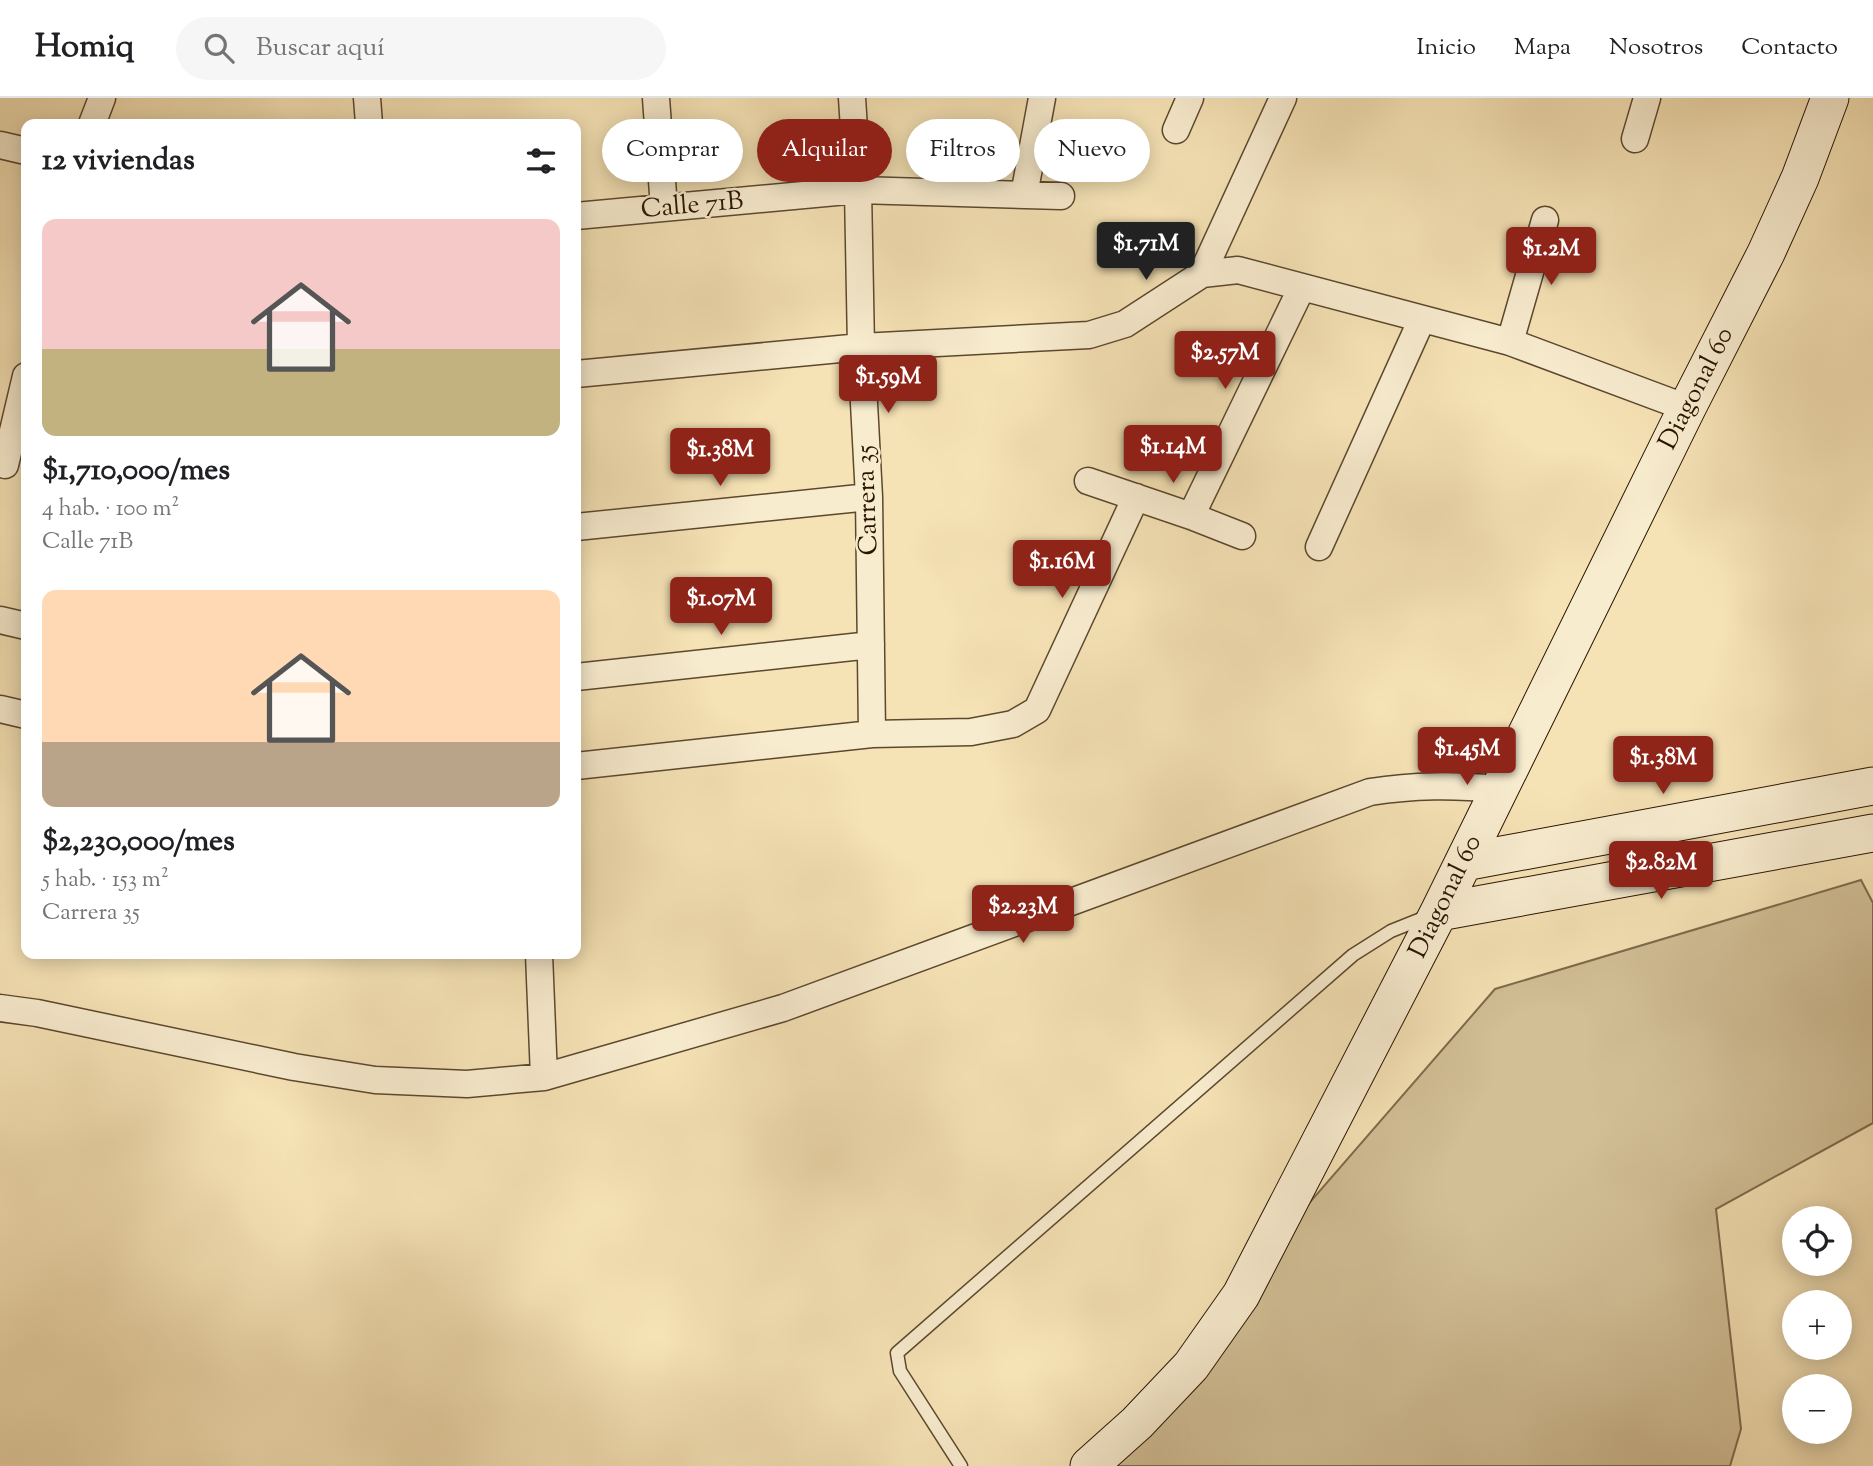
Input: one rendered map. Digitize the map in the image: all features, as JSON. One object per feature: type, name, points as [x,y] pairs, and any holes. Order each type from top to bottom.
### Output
[{"type":"main road","name":"Diagonal 60","points":[[1089,1466],[1137,1423],[1191,1366],[1241,1295],[1439,912],[1766,253],[1800,178],[1830,98]]},
{"type":"main road","points":[[1464,862],[1873,786]]},
{"type":"main road","points":[[1439,912],[1873,833]]},
{"type":"street","points":[[94,119],[102,98]]},
{"type":"street","points":[[367,98],[369,119]]},
{"type":"street","points":[[656,98],[664,208]]},
{"type":"street","name":"Carrera 35","points":[[852,98],[869,496],[872,734]]},
{"type":"street","points":[[1024,195],[1042,98]]},
{"type":"street","points":[[1176,130],[1190,98]]},
{"type":"street","points":[[1202,274],[1283,98]]},
{"type":"street","points":[[1635,139],[1647,98]]},
{"type":"street","points":[[0,145],[21,150]]},
{"type":"street","name":"Calle 71B","points":[[581,216],[858,190],[1061,196]]},
{"type":"street","points":[[1510,342],[1545,220]]},
{"type":"street","points":[[581,374],[861,347],[1089,335],[1125,324],[1202,274],[1238,270],[1510,342],[1687,408]]},
{"type":"street","points":[[1191,516],[1302,287]]},
{"type":"street","points":[[1319,547],[1422,318]]},
{"type":"street","points":[[10,466],[21,404]]},
{"type":"street","points":[[1088,481],[1242,536]]},
{"type":"street","points":[[581,526],[869,496]]},
{"type":"street","points":[[581,765],[872,734],[971,732],[1013,724],[1037,710],[1136,497]]},
{"type":"street","points":[[0,621],[21,625]]},
{"type":"street","points":[[581,676],[871,645]]},
{"type":"street","points":[[0,709],[21,714]]},
{"type":"street","points":[[0,1009],[37,1013],[294,1067],[375,1080],[467,1084],[544,1077],[783,1008],[1370,792],[1409,786],[1452,785],[1498,789]]},
{"type":"street","points":[[539,959],[544,1077]]},
{"type":"lane","points":[[961,1466],[900,1371],[897,1353],[1353,955],[1391,930],[1439,912]]},
{"type":"shaded area","points":[[1861,880],[1873,903],[1873,1123],[1716,1209],[1741,1429],[1730,1466],[1081,1466],[1495,989]]}]
